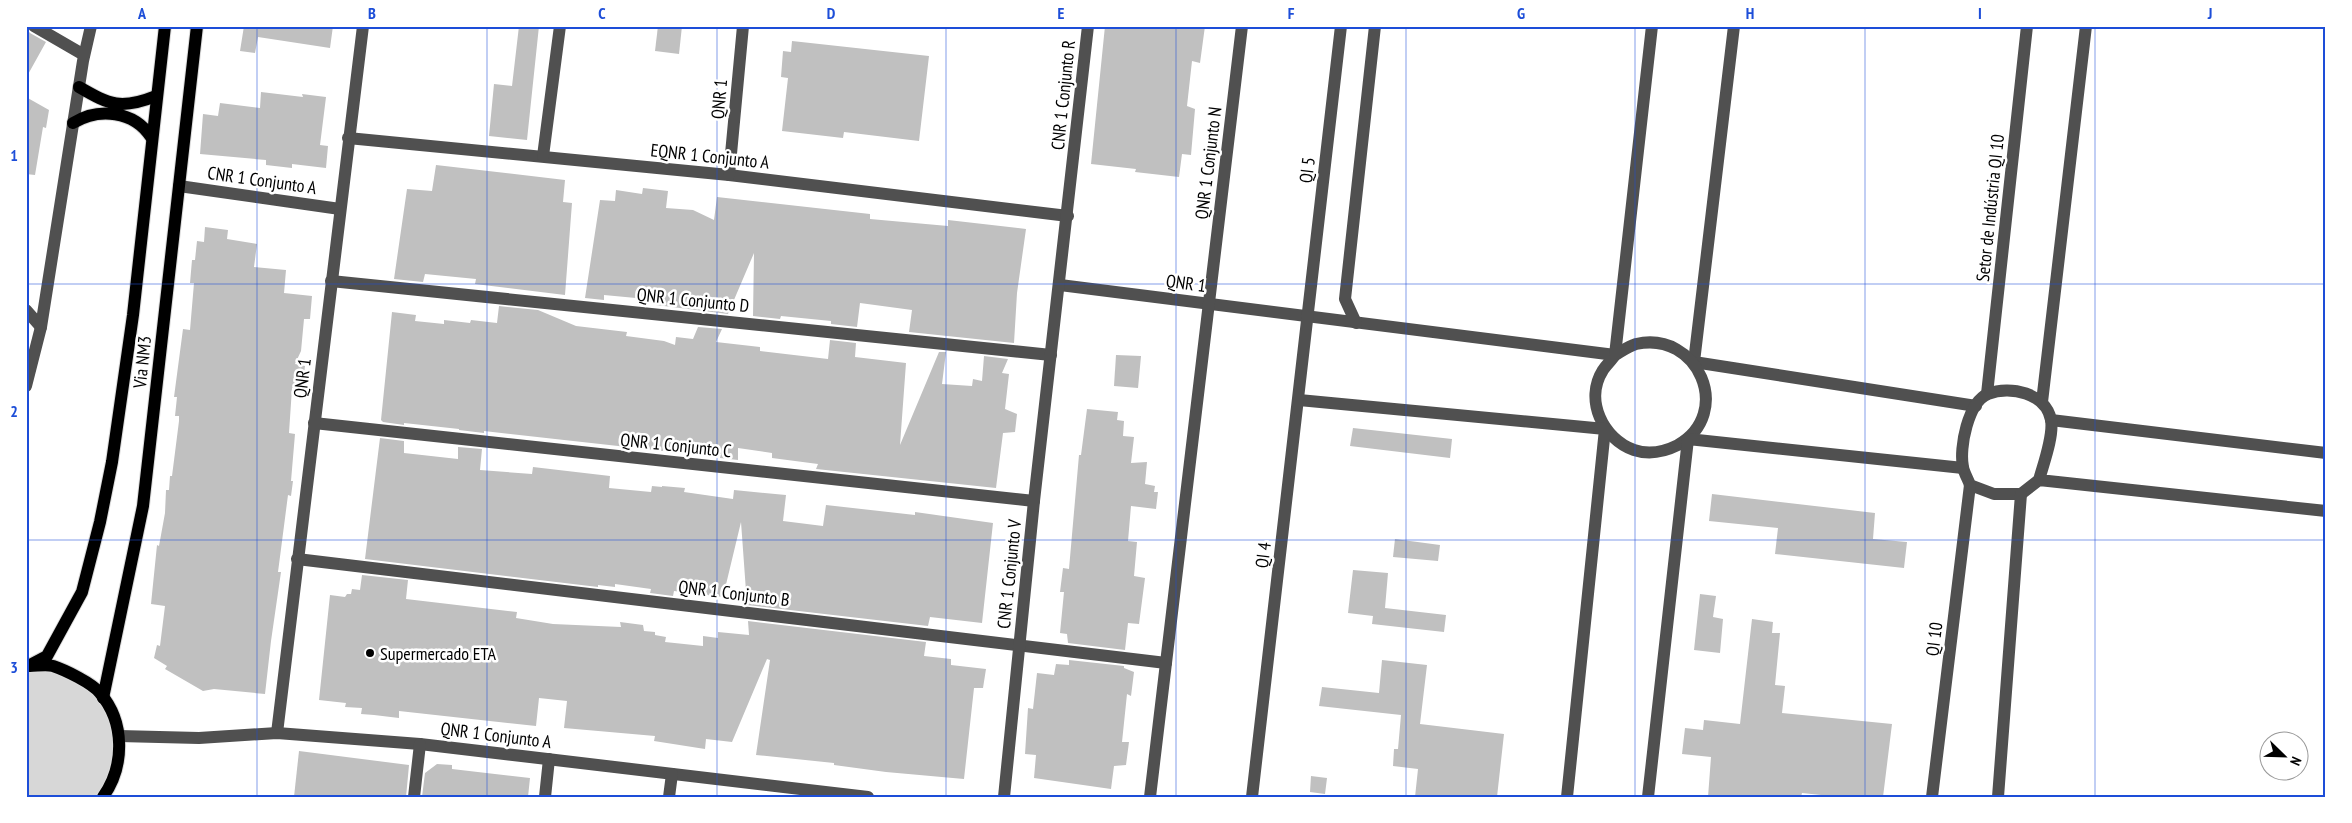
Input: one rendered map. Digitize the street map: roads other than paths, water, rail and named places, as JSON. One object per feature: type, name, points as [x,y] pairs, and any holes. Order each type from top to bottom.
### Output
[{"type":"main road","name":"Via NM3","points":[[27,666],[47,656],[82,592],[100,522],[112,462],[133,315],[151,137],[165,26]]},
{"type":"main road","name":"Via NM3","points":[[103,698],[143,506],[197,26]]},
{"type":"main road","points":[[79,87],[99,99],[115,104],[134,105],[156,96]]},
{"type":"main road","points":[[73,123],[85,116],[108,112],[134,121],[147,130],[151,137]]},
{"type":"main road","points":[[27,666],[52,666],[90,684],[103,698],[115,717],[120,744],[116,772],[103,797]]},
{"type":"street","points":[[34,26],[84,55]]},
{"type":"street","points":[[26,386],[41,327],[84,55],[91,26]]},
{"type":"street","name":"QNR 1","points":[[277,734],[362,26]]},
{"type":"street","points":[[543,156],[560,26]]},
{"type":"street","name":"QNR 1","points":[[729,175],[743,26]]},
{"type":"street","name":"CNR 1 Conjunto R","points":[[1068,216],[1088,26]]},
{"type":"street","name":"QNR 1 Conjunto N","points":[[1150,797],[1242,26]]},
{"type":"street","name":"QI 5","points":[[1307,317],[1341,26]]},
{"type":"street","points":[[1356,324],[1345,299],[1375,26]]},
{"type":"street","points":[[1616,355],[1652,26]]},
{"type":"street","points":[[1694,362],[1734,26]]},
{"type":"street","name":"Setor de Indústria QI 10","points":[[1987,394],[2027,26]]},
{"type":"street","points":[[2042,402],[2015,389],[1987,394],[1976,406],[1962,439],[1962,468],[1970,485],[1994,494],[2021,494],[2039,480],[2048,448],[2051,420],[2042,402],[2086,26]]},
{"type":"street","name":"EQNR 1 Conjunto A","points":[[348,138],[729,175],[1068,216]]},
{"type":"street","name":"CNR 1 Conjunto A","points":[[179,186],[340,209]]},
{"type":"street","points":[[1051,355],[1068,216]]},
{"type":"street","name":"QNR 1 Conjunto D","points":[[331,281],[1051,355]]},
{"type":"street","name":"QNR 1","points":[[1060,286],[1616,355]]},
{"type":"street","points":[[26,310],[41,327]]},
{"type":"street","name":"QI 4","points":[[1252,797],[1307,317]]},
{"type":"street","points":[[1654,342],[1675,347],[1694,362],[1704,381],[1706,402],[1701,422],[1688,439],[1667,451],[1644,453],[1622,445],[1605,429],[1597,410],[1596,390],[1602,371],[1616,355],[1634,344],[1654,342]]},
{"type":"street","name":"CNR 1 Conjunto V","points":[[1004,797],[1051,355]]},
{"type":"street","points":[[1694,362],[1976,406]]},
{"type":"street","points":[[1298,400],[1605,429]]},
{"type":"street","points":[[2051,420],[2326,453]]},
{"type":"street","name":"QNR 1 Conjunto C","points":[[314,423],[1034,501]]},
{"type":"street","points":[[1567,797],[1605,429]]},
{"type":"street","points":[[1688,439],[1962,468]]},
{"type":"street","points":[[1648,797],[1688,439]]},
{"type":"street","points":[[2039,480],[2326,511]]},
{"type":"street","name":"QI 10","points":[[1932,797],[1970,485]]},
{"type":"street","points":[[1998,797],[2021,494]]},
{"type":"street","name":"QNR 1 Conjunto B","points":[[297,559],[1020,644],[1166,663]]},
{"type":"street","name":"QNR 1 Conjunto A","points":[[119,736],[199,738],[277,734],[420,744],[672,774],[790,793],[868,797]]},
{"type":"street","points":[[414,797],[420,744]]},
{"type":"street","points":[[545,797],[549,759]]},
{"type":"street","points":[[669,797],[672,774]]},
{"type":"place","name":"Supermercado ETA","points":[[370,653]]}]
